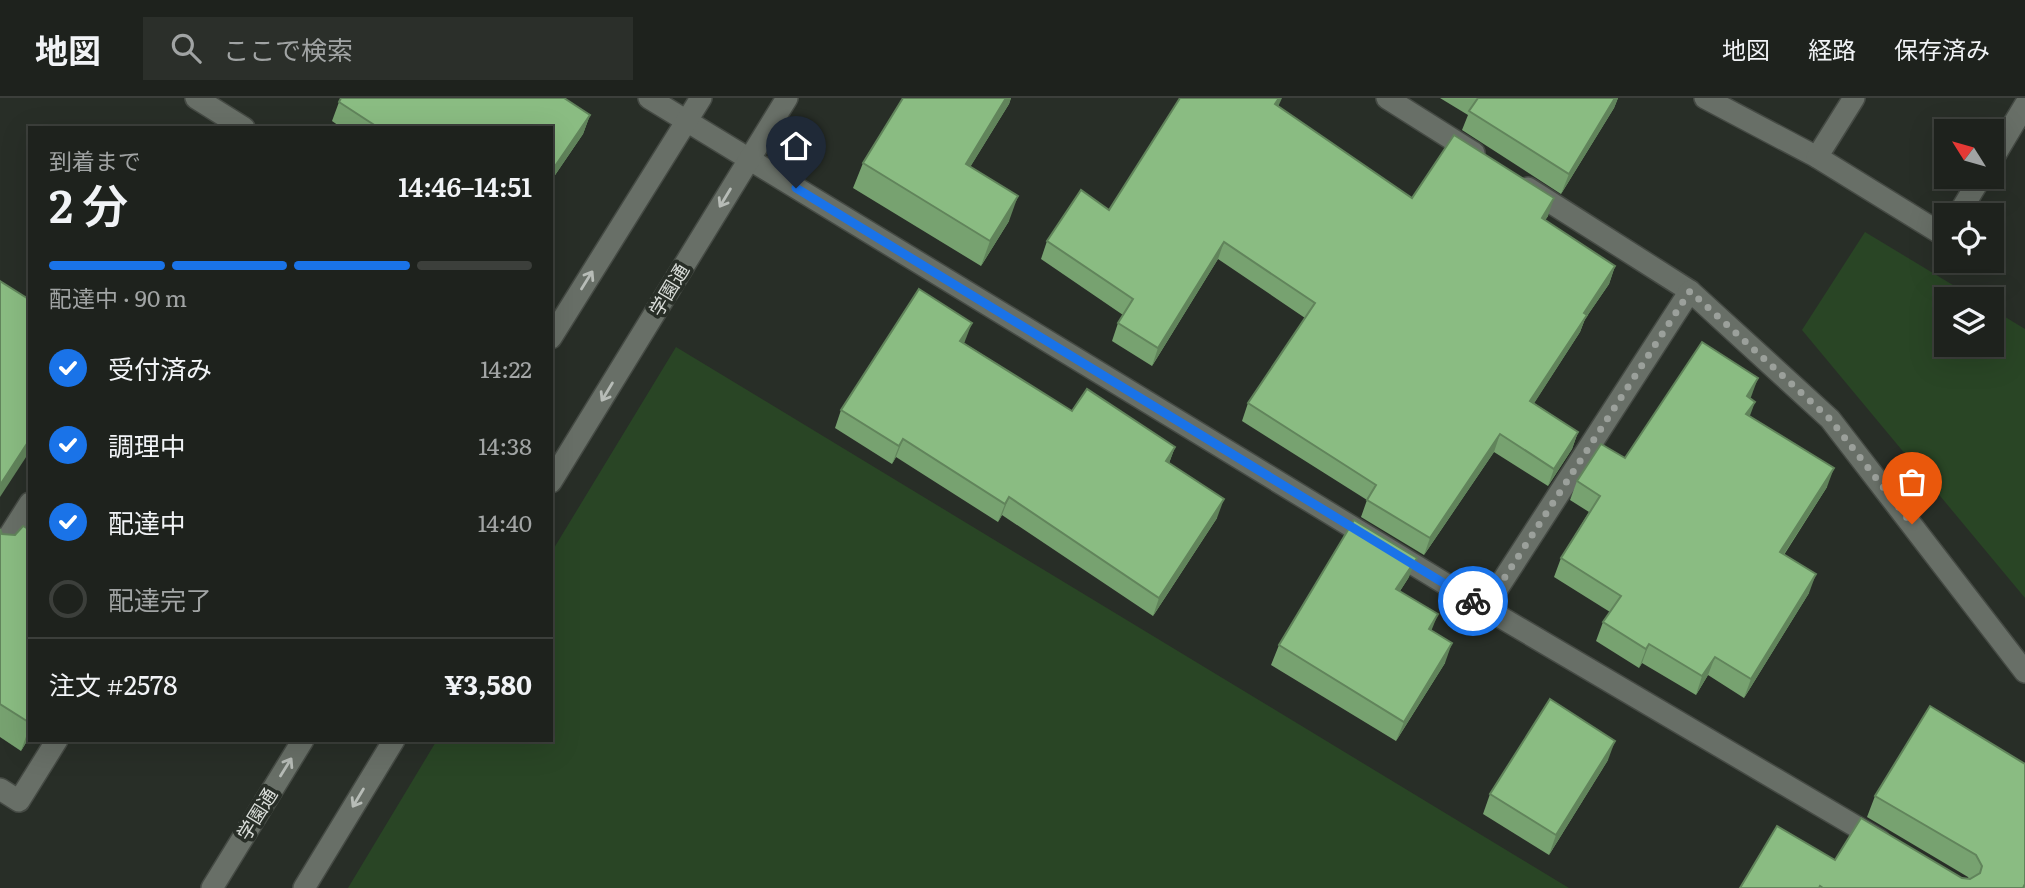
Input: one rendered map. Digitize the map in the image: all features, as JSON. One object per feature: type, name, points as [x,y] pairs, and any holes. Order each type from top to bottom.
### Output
[{"type":"street","points":[[195,98],[241,126]]},
{"type":"street","points":[[649,98],[1485,608],[1901,853]]},
{"type":"street","points":[[555,324],[701,98]]},
{"type":"street","name":"学園通","points":[[553,479],[787,98]]},
{"type":"street","points":[[1387,98],[1492,165]]},
{"type":"street","points":[[1705,98],[1817,157],[1934,229]]},
{"type":"street","points":[[1817,157],[1854,98]]},
{"type":"street","points":[[2004,140],[2025,105]]},
{"type":"street","points":[[1515,180],[1690,291],[1830,419],[2025,672]]},
{"type":"street","points":[[1485,608],[1690,291]]},
{"type":"street","points":[[0,550],[28,506]]},
{"type":"street","points":[[0,789],[19,801],[56,742]]},
{"type":"street","name":"学園通","points":[[212,888],[302,742]]},
{"type":"street","points":[[304,888],[393,742]]},
{"type":"green space","points":[[1865,232],[1956,287],[1934,287],[1934,357],[2004,357],[2004,316],[2025,329],[2025,598],[1802,330]]},
{"type":"green space","points":[[676,347],[1569,888],[348,888],[436,742],[553,742],[553,550]]},
{"type":"building","points":[[341,98],[564,98],[590,115],[553,169],[553,126],[376,126],[339,102]]},
{"type":"building","points":[[903,98],[1006,98],[966,164],[1018,196],[990,241],[863,163]]},
{"type":"building","points":[[1180,98],[1279,98],[1275,104],[1412,198],[1454,135],[1554,198],[1542,218],[1615,266],[1584,313],[1587,315],[1530,401],[1578,432],[1554,469],[1500,434],[1430,538],[1367,500],[1376,485],[1248,403],[1315,303],[1224,242],[1158,348],[1118,323],[1133,299],[1047,241],[1081,190],[1109,210]]},
{"type":"building","points":[[1478,98],[1615,98],[1569,174],[1469,111]]},
{"type":"building","points":[[0,281],[28,299],[28,442],[0,485]]},
{"type":"building","points":[[919,289],[972,323],[960,341],[1072,411],[1087,389],[1175,447],[1166,461],[1224,499],[1159,598],[1009,497],[1005,504],[903,439],[899,446],[841,410]]},
{"type":"building","points":[[1702,342],[1758,378],[1747,396],[1755,402],[1746,414],[1834,468],[1780,552],[1816,574],[1751,679],[1715,657],[1702,676],[1649,644],[1646,649],[1603,622],[1621,596],[1561,558],[1600,496],[1577,481],[1601,444],[1625,458]]},
{"type":"building","points":[[1354,520],[1417,558],[1396,589],[1438,614],[1429,629],[1452,643],[1404,722],[1279,645]]},
{"type":"building","points":[[23,526],[28,529],[28,722],[0,704],[0,529],[2,534],[15,535]]},
{"type":"building","points":[[1550,699],[1615,741],[1556,835],[1490,794]]},
{"type":"building","points":[[1930,706],[2025,764],[2023,888],[1740,888],[1777,826],[1835,860],[1861,818],[1962,878],[1970,879],[1980,873],[1982,866],[1976,855],[1875,796]]},
{"type":"way so far","points":[[1473,601],[1485,608],[1690,291],[1830,419],[1912,524]]},
{"type":"route","points":[[796,188],[1473,601]]}]
